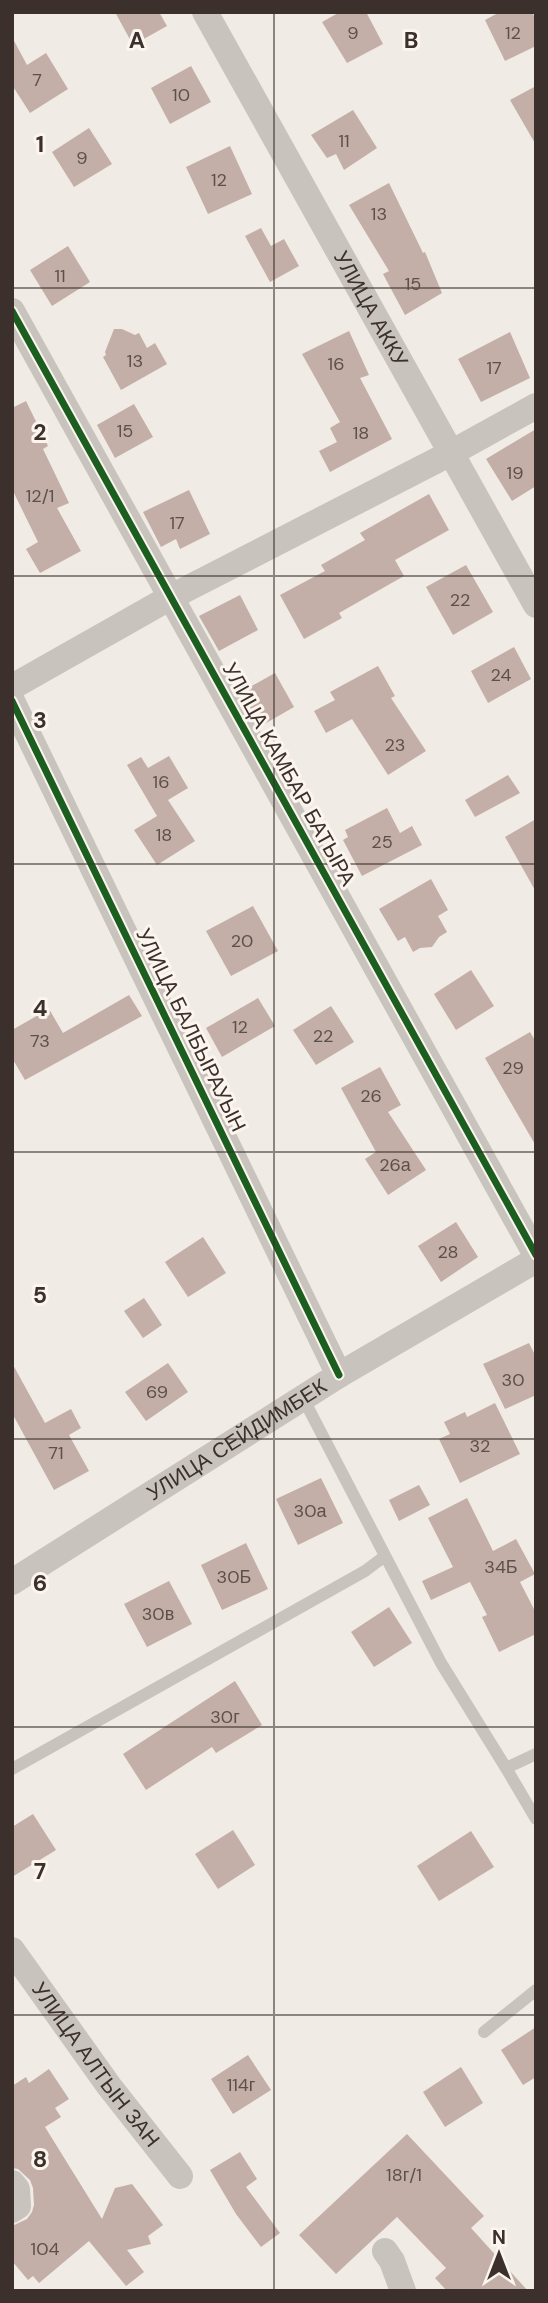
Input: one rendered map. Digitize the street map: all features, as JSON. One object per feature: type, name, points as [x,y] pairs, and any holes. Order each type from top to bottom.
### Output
[{"type":"street","name":"УЛИЦА АККУ","points":[[205,12],[536,605]]},
{"type":"street","name":"УЛИЦА КАМБАР БАТЫРА","points":[[12,311],[536,1255]]},
{"type":"street","points":[[12,688],[171,597],[451,453],[536,406]]},
{"type":"street","name":"УЛИЦА БАЛБЫРАУЫН","points":[[12,701],[339,1375]]},
{"type":"street","name":"УЛИЦА СЕЙДИМБЕК","points":[[12,1582],[339,1375],[536,1260]]},
{"type":"street","name":"УЛИЦА АЛТЫН ЗАН","points":[[12,1951],[109,2086],[180,2176]]},
{"type":"street","points":[[12,2183],[17,2189],[18,2206],[12,2210]]},
{"type":"street","points":[[385,2251],[402,2291]]},
{"type":"lane","points":[[303,1398],[441,1662],[536,1819]]},
{"type":"lane","points":[[12,1769],[365,1571],[385,1556]]},
{"type":"lane","points":[[506,1768],[536,1754]]},
{"type":"lane","points":[[484,2032],[536,1990]]},
{"type":"building","points":[[115,12],[159,12],[167,26],[133,45]]},
{"type":"building","points":[[340,12],[366,12],[383,44],[347,63],[322,22]]},
{"type":"building","points":[[500,12],[532,12],[536,20],[536,46],[505,61],[485,20]]},
{"type":"building","points":[[12,37],[27,65],[46,53],[68,89],[30,113],[12,85]]},
{"type":"building","points":[[191,66],[211,102],[170,124],[151,88]]},
{"type":"building","points":[[536,86],[536,145],[510,100]]},
{"type":"building","points":[[353,110],[377,148],[344,170],[336,154],[327,158],[311,135]]},
{"type":"building","points":[[89,128],[112,164],[74,187],[52,152]]},
{"type":"building","points":[[230,146],[252,194],[208,214],[186,167]]},
{"type":"building","points":[[389,183],[423,253],[425,252],[442,293],[405,315],[383,274],[389,271],[349,205]]},
{"type":"building","points":[[261,228],[271,246],[284,239],[299,266],[270,282],[245,236]]},
{"type":"building","points":[[68,246],[90,282],[52,306],[30,270]]},
{"type":"building","points":[[114,329],[122,329],[135,335],[139,333],[147,348],[155,343],[167,364],[121,390],[103,357]]},
{"type":"building","points":[[349,331],[369,375],[360,378],[392,439],[330,472],[319,451],[337,442],[330,428],[340,422],[302,354]]},
{"type":"building","points":[[510,332],[530,378],[481,402],[458,359]]},
{"type":"building","points":[[26,401],[48,446],[43,449],[69,503],[57,508],[81,551],[40,573],[26,549],[38,542],[12,489],[12,408]]},
{"type":"building","points":[[134,404],[153,437],[115,458],[97,425]]},
{"type":"building","points":[[536,429],[536,486],[512,501],[486,459]]},
{"type":"building","points":[[189,490],[210,534],[180,549],[176,539],[161,547],[143,512]]},
{"type":"building","points":[[429,494],[449,530],[395,560],[404,576],[339,613],[342,618],[304,639],[280,595],[325,571],[321,565],[365,540],[360,533]]},
{"type":"building","points":[[466,565],[493,612],[453,635],[426,587]]},
{"type":"building","points":[[240,595],[258,630],[219,651],[199,616]]},
{"type":"building","points":[[514,647],[531,679],[488,703],[471,671]]},
{"type":"building","points":[[378,666],[395,696],[391,698],[426,751],[388,775],[352,719],[326,733],[314,711],[335,700],[330,692]]},
{"type":"building","points":[[275,673],[294,707],[261,726],[241,692]]},
{"type":"building","points":[[169,756],[188,788],[168,800],[195,841],[157,865],[134,830],[157,816],[127,765],[141,757],[148,768]]},
{"type":"building","points":[[508,775],[520,793],[475,817],[465,800]]},
{"type":"building","points":[[387,808],[400,833],[412,826],[422,845],[362,876],[343,840],[348,837],[345,830]]},
{"type":"building","points":[[536,819],[536,892],[505,837]]},
{"type":"building","points":[[431,879],[448,910],[438,916],[447,932],[439,937],[432,947],[413,952],[405,937],[398,941],[379,909]]},
{"type":"building","points":[[253,906],[278,951],[231,976],[206,931]]},
{"type":"building","points":[[471,970],[494,1006],[456,1030],[434,994]]},
{"type":"building","points":[[129,995],[142,1016],[25,1080],[12,1058],[12,1030],[49,1009],[63,1033]]},
{"type":"building","points":[[258,998],[275,1026],[222,1057],[206,1028]]},
{"type":"building","points":[[331,1006],[354,1042],[316,1065],[293,1030]]},
{"type":"building","points":[[530,1032],[536,1042],[536,1146],[485,1058]]},
{"type":"building","points":[[380,1067],[401,1105],[388,1112],[426,1170],[388,1195],[365,1159],[376,1152],[341,1088]]},
{"type":"building","points":[[456,1222],[478,1257],[441,1282],[418,1246]]},
{"type":"building","points":[[203,1237],[226,1273],[188,1297],[165,1262]]},
{"type":"building","points":[[144,1298],[162,1325],[143,1338],[124,1311]]},
{"type":"building","points":[[529,1343],[536,1357],[536,1395],[505,1409],[483,1364]]},
{"type":"building","points":[[12,1363],[45,1423],[71,1409],[81,1428],[69,1435],[89,1471],[54,1490],[12,1413]]},
{"type":"building","points":[[168,1363],[188,1392],[146,1421],[125,1392]]},
{"type":"building","points":[[495,1403],[520,1454],[460,1483],[439,1439],[450,1434],[444,1422],[465,1412],[467,1417]]},
{"type":"building","points":[[321,1478],[343,1523],[298,1545],[276,1499]]},
{"type":"building","points":[[419,1485],[430,1505],[399,1521],[389,1500]]},
{"type":"building","points":[[467,1498],[493,1551],[516,1539],[535,1574],[520,1582],[536,1613],[536,1634],[499,1652],[482,1617],[487,1615],[470,1582],[431,1600],[422,1581],[453,1567],[428,1518]]},
{"type":"building","points":[[246,1543],[268,1589],[222,1610],[201,1565]]},
{"type":"building","points":[[169,1581],[192,1624],[147,1647],[124,1604]]},
{"type":"building","points":[[389,1607],[412,1643],[374,1667],[351,1632]]},
{"type":"building","points":[[235,1681],[262,1725],[216,1753],[212,1747],[146,1790],[123,1754]]},
{"type":"building","points":[[33,1814],[56,1850],[12,1877],[12,1827]]},
{"type":"building","points":[[233,1830],[255,1865],[218,1889],[195,1854]]},
{"type":"building","points":[[471,1831],[494,1867],[439,1901],[417,1866]]},
{"type":"building","points":[[536,2027],[536,2077],[523,2085],[501,2050]]},
{"type":"building","points":[[248,2055],[271,2090],[233,2114],[211,2079]]},
{"type":"building","points":[[461,2067],[483,2103],[445,2127],[423,2092]]},
{"type":"building","points":[[49,2069],[69,2099],[55,2108],[61,2117],[45,2127],[102,2219],[115,2188],[132,2184],[163,2225],[148,2236],[151,2244],[127,2250],[144,2272],[126,2286],[89,2241],[39,2283],[33,2276],[28,2280],[12,2261],[12,2226],[27,2219],[34,2205],[30,2180],[18,2169],[12,2168],[12,2086],[26,2077],[29,2083]]},
{"type":"building","points":[[407,2134],[484,2216],[471,2228],[528,2291],[447,2291],[435,2278],[446,2268],[397,2217],[336,2274],[299,2235]]},
{"type":"building","points":[[240,2152],[257,2179],[246,2187],[280,2233],[261,2247],[236,2214],[210,2170]]},
{"type":"cycle path","points":[[12,311],[536,1255]]},
{"type":"cycle path","points":[[12,701],[339,1375]]}]
